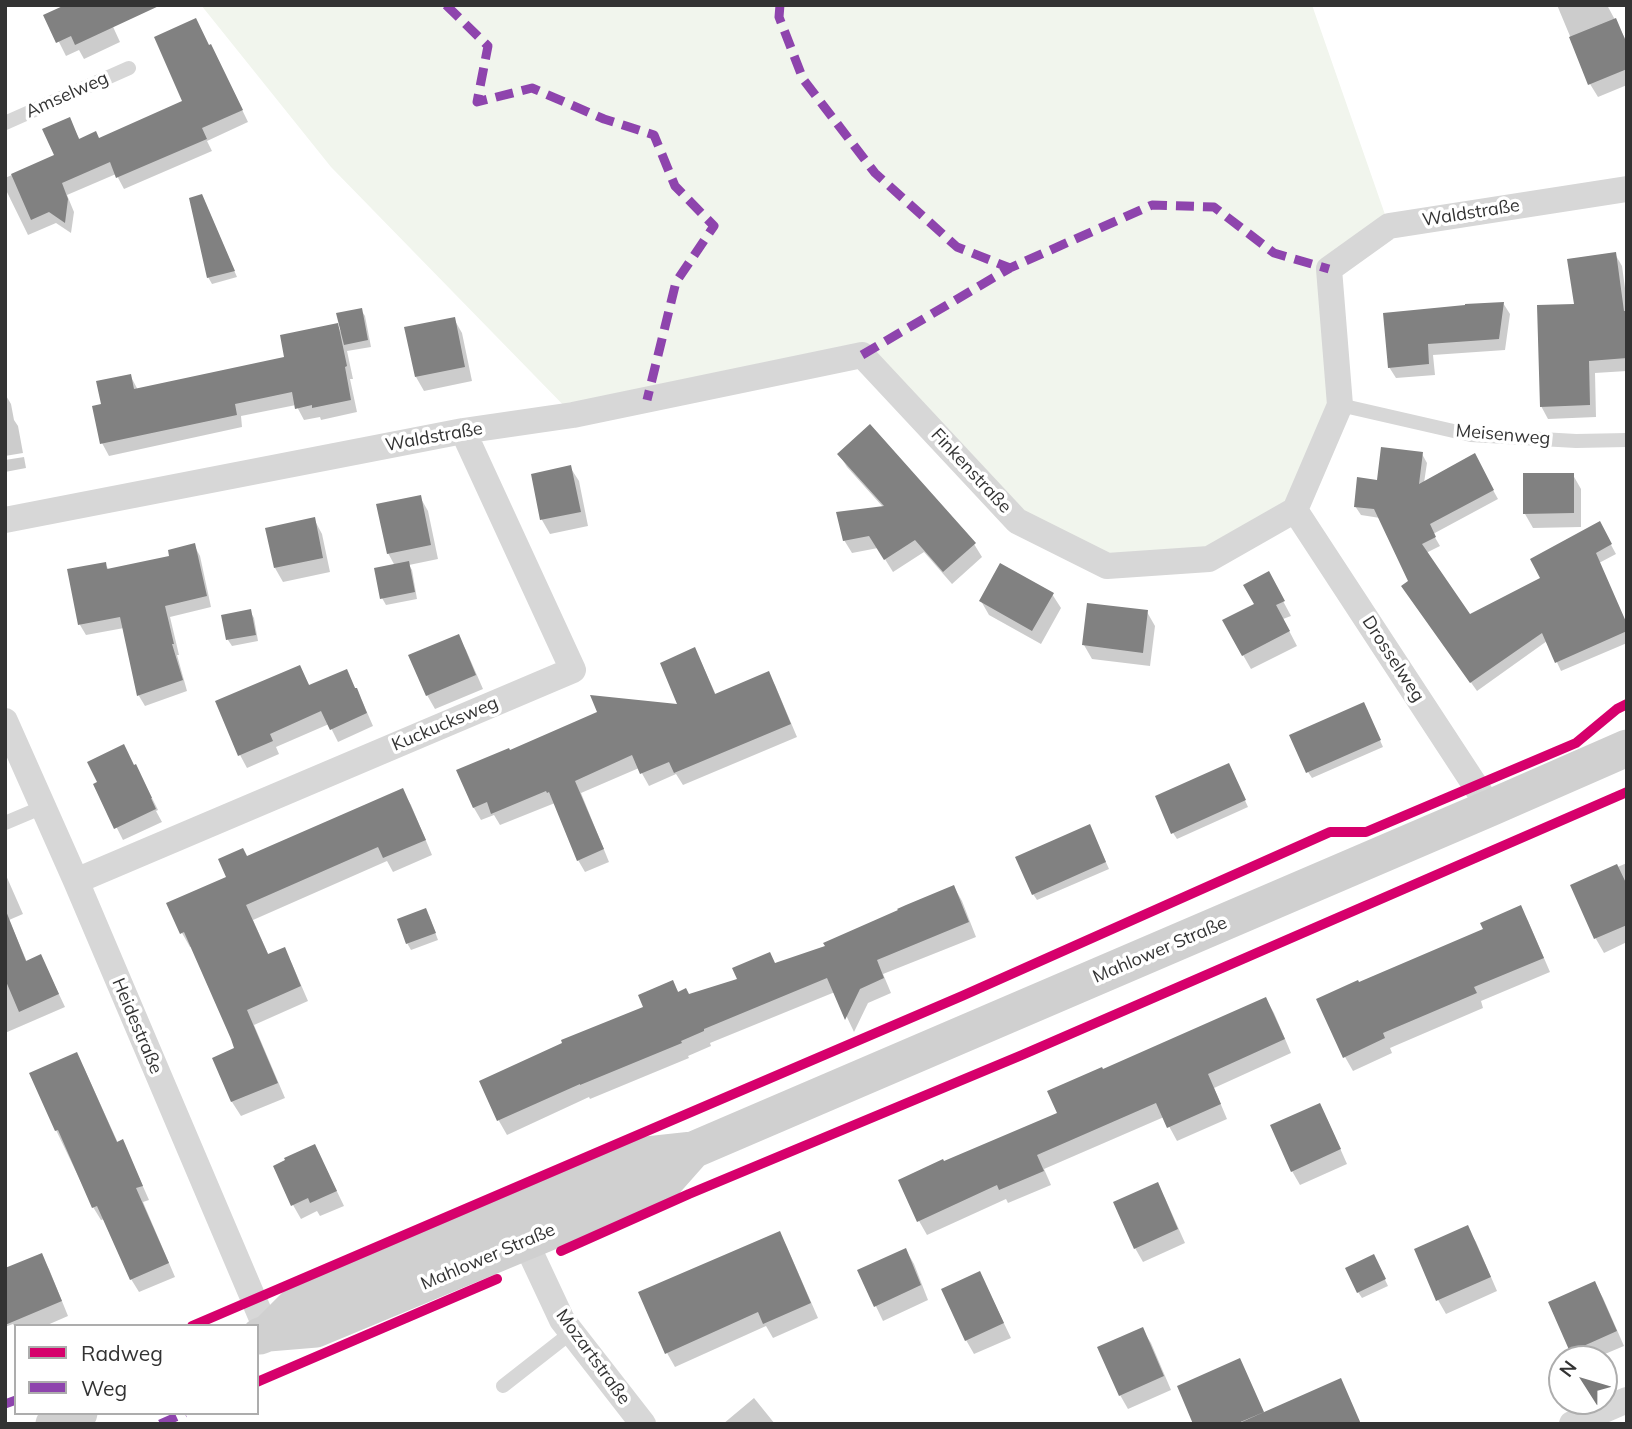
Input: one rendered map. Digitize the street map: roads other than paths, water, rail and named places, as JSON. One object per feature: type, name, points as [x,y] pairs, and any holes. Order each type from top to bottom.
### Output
[{"type":"main road","name":"Mahlower Straße","points":[[262,1335],[316,1329],[519,1227],[662,1185],[693,1150],[1627,748]]},
{"type":"main road","points":[[54,1424],[74,1415]]},
{"type":"street","name":"Waldstraße","points":[[1340,405],[1329,269],[1389,226],[1627,188]]},
{"type":"street","name":"Waldstraße","points":[[5,520],[463,431],[573,415],[862,355]]},
{"type":"street","name":"Finkenstraße","points":[[862,355],[1017,521],[1107,566],[1209,559],[1296,510]]},
{"type":"street","points":[[1296,510],[1340,405]]},
{"type":"street","name":"Kuckucksweg","points":[[76,881],[573,670],[463,431]]},
{"type":"street","name":"Drosselweg","points":[[1296,510],[1490,808]]},
{"type":"street","name":"Heidestraße","points":[[5,721],[76,881],[257,1324]]},
{"type":"street","name":"Mozartstraße","points":[[519,1227],[562,1320],[643,1424]]},
{"type":"street","points":[[1572,1424],[1627,1400]]},
{"type":"lane","name":"Amselweg","points":[[5,123],[128,68]]},
{"type":"lane","name":"Meisenweg","points":[[1340,405],[1471,435],[1576,441],[1627,440]]},
{"type":"lane","points":[[5,823],[43,807]]},
{"type":"lane","points":[[503,1386],[572,1332]]}]
